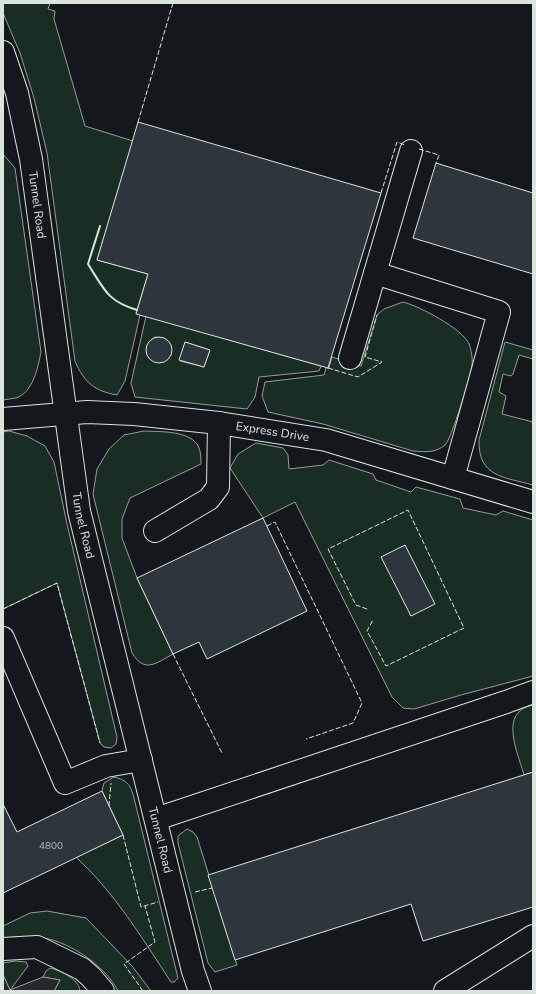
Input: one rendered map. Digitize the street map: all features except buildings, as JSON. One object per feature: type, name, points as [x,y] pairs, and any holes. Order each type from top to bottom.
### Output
[{"type":"street","name":"Tunnel Road","points":[[3,52],[17,93],[31,159],[67,413],[79,511],[200,991]]},
{"type":"street","points":[[350,358],[412,151]]},
{"type":"street","points":[[375,273],[499,312],[453,478]]},
{"type":"street","name":"Express Drive","points":[[3,419],[87,412],[134,414],[219,423],[326,440],[533,502]]},
{"type":"street","points":[[155,531],[209,499],[218,487],[219,423]]},
{"type":"street","points":[[3,638],[65,783],[106,766],[141,760]]},
{"type":"street","points":[[156,819],[533,692]]},
{"type":"street","points":[[445,991],[533,936]]},
{"type":"street","points":[[3,949],[37,947],[82,969],[103,991]]},
{"type":"green space","points":[[3,3],[50,3],[48,9],[55,11],[54,19],[85,126],[133,141],[97,260],[148,274],[136,313],[140,315],[125,381],[117,395],[102,391],[86,380],[75,361],[47,153],[34,98],[20,53],[3,13]]},
{"type":"green space","points":[[3,154],[15,168],[41,352],[34,379],[27,391],[16,398],[3,400]]},
{"type":"green space","points":[[403,302],[419,308],[450,325],[465,338],[470,346],[472,354],[471,372],[452,431],[442,448],[426,452],[413,451],[323,424],[268,412],[262,396],[265,382],[324,375],[326,368],[329,368],[332,357],[361,366],[377,315],[384,309]]},
{"type":"green space","points":[[146,316],[321,366],[319,371],[259,377],[255,397],[247,409],[135,397],[131,383]],"holes":[[[155,337],[164,338],[170,343],[171,355],[165,361],[157,362],[147,354],[148,344]],[[185,342],[210,350],[204,367],[180,361]]]},
{"type":"green space","points":[[505,342],[533,350],[533,359],[519,355],[513,374],[511,376],[503,374],[499,392],[506,396],[502,414],[533,422],[533,485],[512,480],[495,473],[483,462],[480,452],[479,440]]},
{"type":"green space","points":[[9,431],[27,436],[45,446],[54,462],[117,737],[116,744],[111,748],[104,747],[100,743],[57,583],[3,609],[3,432]]},
{"type":"green space","points":[[144,431],[167,432],[183,435],[195,442],[201,454],[201,464],[130,498],[122,519],[122,538],[137,578],[173,654],[151,665],[142,663],[132,653],[93,494],[97,469],[109,449],[124,435]]},
{"type":"green space","points":[[256,443],[283,448],[288,455],[289,469],[323,465],[329,460],[373,474],[376,480],[411,492],[416,487],[460,499],[463,508],[496,515],[503,511],[533,520],[533,676],[414,709],[403,708],[392,697],[295,502],[263,518],[230,468],[238,454]]},
{"type":"green space","points":[[533,705],[533,772],[524,775],[515,745],[513,724],[516,716],[522,709]]},
{"type":"green space","points":[[114,777],[126,782],[133,794],[178,978],[174,982],[171,982],[116,901],[76,857],[123,835],[102,791],[104,783]]},
{"type":"green space","points":[[187,829],[193,832],[197,837],[237,965],[215,972],[208,963],[178,843],[178,836]]},
{"type":"green space","points":[[47,911],[86,918],[132,966],[151,991],[118,991],[112,981],[94,963],[84,955],[60,943],[37,937],[3,938],[3,926],[30,913]]},
{"type":"green space","points":[[15,961],[26,962],[28,966],[10,990],[3,975],[3,963]]},
{"type":"green space","points":[[50,968],[64,973],[73,979],[80,991],[54,991],[60,980],[43,977],[46,971]]},
{"type":"shaded area","points":[[3,975],[10,990],[43,977],[60,980],[54,991],[3,991]]},
{"type":"fence","points":[[138,122],[173,3]]},
{"type":"fence","points":[[381,193],[397,142],[405,145]]},
{"type":"fence","points":[[419,149],[439,155],[436,163]]},
{"type":"fence","points":[[328,368],[358,377],[382,362],[365,357],[377,315]]},
{"type":"fence","points":[[367,609],[356,605],[328,549],[408,510],[464,628],[386,666],[367,631],[373,620]]},
{"type":"fence","points":[[267,526],[275,522],[362,703],[353,723],[306,739]]},
{"type":"fence","points":[[3,609],[57,583],[100,743]]},
{"type":"fence","points":[[173,654],[222,753]]},
{"type":"fence","points":[[109,806],[111,783]]},
{"type":"fence","points":[[123,835],[141,907],[158,902]]},
{"type":"fence","points":[[195,892],[212,888]]},
{"type":"fence","points":[[143,991],[124,964],[155,942],[145,906]]},
{"type":"wall","points":[[100,226],[88,264],[107,293],[119,303],[137,310]]}]
